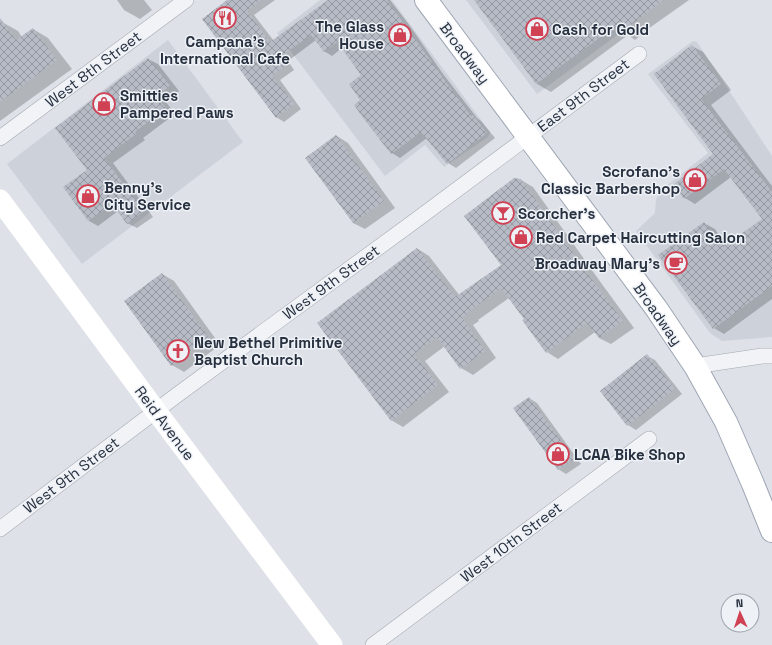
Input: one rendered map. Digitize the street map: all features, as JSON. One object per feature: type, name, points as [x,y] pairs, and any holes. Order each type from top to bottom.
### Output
[{"type":"main road","name":"Broadway","points":[[426,0],[656,308],[694,366],[726,422],[772,530]]},
{"type":"street","name":"West 8th Street","points":[[0,138],[186,0]]},
{"type":"street","name":"East 9th Street","points":[[528,137],[639,54]]},
{"type":"street","name":"West 9th Street","points":[[0,529],[156,411],[528,137]]},
{"type":"street","name":"Reid Avenue","points":[[0,200],[332,645]]},
{"type":"street","points":[[694,366],[762,356],[772,356]]},
{"type":"street","name":"West 10th Street","points":[[373,645],[649,439]]},
{"type":"shaded area","points":[[320,0],[392,0],[490,132],[488,137],[444,167],[425,145],[385,176],[277,33]]},
{"type":"shaded area","points":[[466,0],[625,0],[639,19],[537,94]]},
{"type":"shaded area","points":[[168,40],[243,142],[82,264],[7,164]]},
{"type":"shaded area","points":[[693,41],[697,42],[772,156],[772,337],[722,341],[710,333],[636,231],[655,213],[656,199],[662,189],[708,153],[648,74]]},
{"type":"building","points":[[227,0],[261,0],[247,11],[270,42],[328,0],[387,0],[471,116],[473,115],[487,133],[447,164],[421,132],[391,154],[354,105],[360,100],[349,84],[361,75],[337,42],[324,52],[311,35],[281,56],[287,65],[272,76],[294,104],[276,118],[202,19]]},
{"type":"building","points":[[474,0],[664,0],[621,32],[616,26],[536,84]]},
{"type":"building","points":[[0,18],[16,40],[33,28],[57,60],[0,102]]},
{"type":"building","points":[[692,45],[721,84],[701,99],[772,192],[772,286],[713,329],[658,255],[704,222],[723,247],[762,219],[724,169],[684,199],[673,185],[713,154],[654,74]]},
{"type":"building","points":[[148,58],[170,86],[157,96],[166,108],[135,132],[136,134],[104,158],[144,211],[127,224],[112,204],[88,221],[63,187],[87,170],[55,128]]},
{"type":"building","points":[[336,135],[384,201],[353,223],[305,158]]},
{"type":"building","points":[[514,178],[521,179],[587,273],[623,321],[599,338],[587,323],[546,353],[522,320],[524,319],[501,288],[462,318],[485,351],[460,369],[437,337],[414,354],[438,385],[391,421],[317,323],[417,248],[455,297],[501,265],[464,216]]},
{"type":"building","points":[[162,273],[209,338],[171,366],[124,301]]},
{"type":"building","points":[[647,354],[675,389],[627,426],[600,391]]},
{"type":"building","points":[[529,397],[574,459],[558,470],[513,408]]},
{"type":"place","name":"Campana's International Cafe","points":[[225,18]]},
{"type":"place","name":"Cash for Gold","points":[[537,29]]},
{"type":"place","name":"The Glass House","points":[[400,35]]},
{"type":"place","name":"Smitties Pampered Paws","points":[[104,104]]},
{"type":"place","name":"Scrofano's Classic Barbershop","points":[[695,180]]},
{"type":"place","name":"Benny's City Service","points":[[88,196]]},
{"type":"place","name":"Scorcher's","points":[[503,213]]},
{"type":"place","name":"Red Carpet Haircutting Salon","points":[[521,237]]},
{"type":"place","name":"Broadway Mary's","points":[[676,263]]},
{"type":"place","name":"New Bethel Primitive Baptist Church","points":[[178,351]]},
{"type":"place","name":"LCAA Bike Shop","points":[[558,454]]}]
